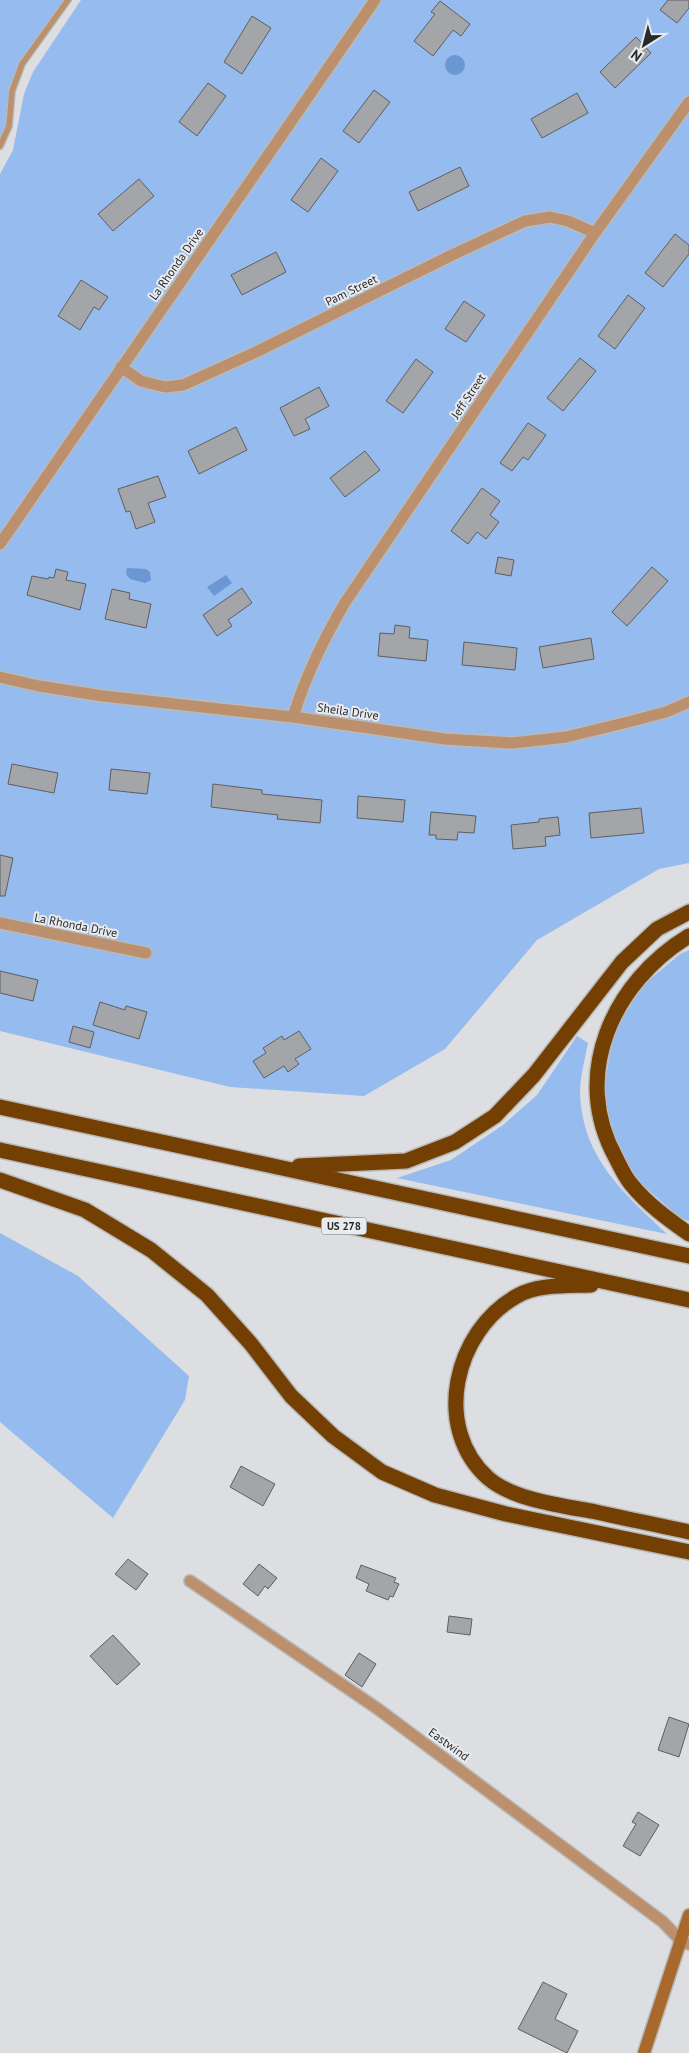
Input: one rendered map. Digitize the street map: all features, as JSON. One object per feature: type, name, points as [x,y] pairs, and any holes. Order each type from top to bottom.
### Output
[{"type":"highway","points":[[272,1166],[406,1161],[455,1142],[495,1116],[534,1076],[622,962],[657,929],[689,912]]},
{"type":"highway","points":[[689,936],[655,960],[624,997],[611,1023],[597,1063],[596,1105],[607,1143],[630,1183],[657,1210],[689,1234]]},
{"type":"highway","points":[[0,1107],[689,1256]]},
{"type":"highway","name":"US 278","points":[[0,1150],[689,1300]]},
{"type":"highway","points":[[0,1180],[85,1210],[151,1250],[207,1295],[251,1344],[291,1396],[326,1430],[382,1472],[435,1495],[506,1514],[674,1549],[689,1554]]},
{"type":"highway","points":[[617,1285],[550,1286],[517,1295],[492,1314],[474,1339],[462,1366],[454,1398],[457,1426],[468,1454],[488,1478],[512,1492],[560,1505],[689,1532]]},
{"type":"main road","points":[[644,2053],[685,1942],[689,1915]]},
{"type":"street","name":"La Rhonda Drive","points":[[0,544],[375,0]]},
{"type":"street","name":"Jeff Street","points":[[293,717],[304,682],[318,651],[344,604],[594,233],[689,102]]},
{"type":"street","name":"Pam Street","points":[[121,367],[141,381],[165,387],[182,385],[256,352],[525,221],[550,217],[568,221],[594,233]]},
{"type":"street","name":"Sheila Drive","points":[[0,677],[39,686],[104,696],[293,717],[446,739],[512,743],[566,736],[614,726],[666,712],[689,702]]},
{"type":"street","name":"La Rhonda Drive","points":[[0,924],[146,953]]},
{"type":"street","name":"Eastwind","points":[[190,1581],[378,1709],[663,1922],[685,1942]]},
{"type":"lane","points":[[0,146],[9,126],[12,91],[22,64],[68,0]]},
{"type":"shaded area","points":[[0,0],[70,0],[22,64],[12,91],[9,126],[0,146]]},
{"type":"shaded area","points":[[81,0],[689,0],[689,863],[659,869],[537,940],[445,1049],[364,1096],[230,1087],[0,1031],[0,174],[13,150],[24,94],[33,72]]},
{"type":"shaded area","points":[[455,55],[462,58],[465,65],[462,72],[455,75],[448,72],[445,65],[448,58]]},
{"type":"shaded area","points":[[127,568],[146,569],[150,572],[151,580],[145,583],[130,579],[126,574]]},
{"type":"shaded area","points":[[226,575],[232,583],[214,596],[207,587]]},
{"type":"shaded area","points":[[689,950],[689,1221],[680,1218],[635,1178],[608,1123],[605,1083],[613,1034],[642,986],[680,954]]},
{"type":"shaded area","points":[[577,1036],[588,1043],[580,1092],[588,1136],[608,1172],[635,1203],[667,1234],[397,1178],[451,1160],[503,1125],[537,1095]]},
{"type":"shaded area","points":[[0,1233],[78,1276],[189,1376],[185,1400],[113,1518],[0,1422]]},
{"type":"building","points":[[668,0],[689,0],[689,8],[677,23],[660,10]]},
{"type":"building","points":[[440,1],[470,24],[461,36],[453,30],[433,56],[414,41],[435,14],[431,12]]},
{"type":"building","points":[[252,16],[271,28],[242,74],[224,62]]},
{"type":"building","points":[[636,37],[651,53],[615,88],[600,72]]},
{"type":"building","points":[[208,83],[226,96],[197,136],[179,122]]},
{"type":"building","points":[[374,90],[390,102],[359,143],[343,131]]},
{"type":"building","points":[[577,93],[588,113],[542,138],[531,119]]},
{"type":"building","points":[[321,158],[338,171],[308,212],[291,200]]},
{"type":"building","points":[[460,167],[469,186],[418,211],[409,192]]},
{"type":"building","points":[[139,179],[154,196],[113,231],[98,214]]},
{"type":"building","points":[[675,234],[689,245],[689,254],[663,287],[645,273]]},
{"type":"building","points":[[276,252],[286,272],[242,295],[231,275]]},
{"type":"building","points":[[81,280],[108,297],[99,310],[94,307],[80,330],[58,316]]},
{"type":"building","points":[[628,295],[645,308],[615,349],[598,336]]},
{"type":"building","points":[[464,301],[485,315],[466,342],[445,329]]},
{"type":"building","points":[[580,358],[596,371],[563,411],[547,398]]},
{"type":"building","points":[[416,359],[433,372],[403,413],[386,401]]},
{"type":"building","points":[[319,387],[329,406],[305,419],[310,429],[294,436],[280,408]]},
{"type":"building","points":[[528,423],[546,435],[528,460],[523,457],[512,471],[500,463]]},
{"type":"building","points":[[236,427],[247,450],[199,474],[188,451]]},
{"type":"building","points":[[365,451],[380,470],[345,497],[330,478]]},
{"type":"building","points":[[158,476],[166,497],[148,503],[155,522],[136,529],[130,511],[126,512],[118,489]]},
{"type":"building","points":[[482,488],[500,501],[490,515],[499,522],[486,539],[477,532],[468,544],[451,531]]},
{"type":"building","points":[[498,557],[514,560],[511,576],[495,573]]},
{"type":"building","points":[[652,567],[668,581],[627,626],[612,612]]},
{"type":"building","points":[[56,569],[68,572],[66,580],[86,584],[80,610],[27,595],[32,576],[48,579],[49,577],[54,578]]},
{"type":"building","points":[[242,588],[252,603],[228,620],[232,626],[217,636],[203,615]]},
{"type":"building","points":[[112,589],[130,593],[129,599],[151,604],[146,628],[105,619]]},
{"type":"building","points":[[395,625],[410,627],[409,638],[428,640],[426,661],[378,656],[380,633],[394,634]]},
{"type":"building","points":[[591,638],[594,659],[543,668],[539,647]]},
{"type":"building","points":[[464,642],[517,648],[515,670],[462,665]]},
{"type":"building","points":[[12,764],[58,773],[54,793],[8,784]]},
{"type":"building","points":[[111,769],[150,773],[147,794],[109,790]]},
{"type":"building","points":[[213,784],[262,790],[262,794],[322,800],[320,823],[277,819],[278,815],[211,807]]},
{"type":"building","points":[[358,796],[405,800],[403,822],[357,818]]},
{"type":"building","points":[[641,808],[644,833],[591,838],[589,813]]},
{"type":"building","points":[[431,812],[476,816],[474,833],[458,832],[457,840],[436,839],[436,835],[429,835]]},
{"type":"building","points":[[558,817],[560,835],[545,837],[546,846],[513,849],[511,825],[539,822],[539,819]]},
{"type":"building","points":[[0,855],[13,858],[5,896],[0,896]]},
{"type":"building","points":[[0,971],[38,980],[33,1001],[0,993]]},
{"type":"building","points":[[100,1002],[125,1010],[126,1006],[147,1012],[139,1039],[93,1025]]},
{"type":"building","points":[[73,1026],[94,1032],[90,1048],[69,1042]]},
{"type":"building","points":[[299,1031],[311,1049],[295,1059],[299,1064],[288,1072],[284,1066],[264,1078],[253,1061],[266,1053],[263,1048],[282,1036],[284,1040]]},
{"type":"building","points":[[241,1466],[275,1484],[263,1506],[230,1487]]},
{"type":"building","points":[[128,1559],[148,1574],[136,1590],[115,1574]]},
{"type":"building","points":[[259,1564],[277,1578],[268,1589],[265,1586],[258,1596],[243,1584]]},
{"type":"building","points":[[361,1565],[396,1578],[394,1582],[399,1584],[393,1597],[390,1596],[388,1600],[366,1591],[369,1584],[356,1578]]},
{"type":"building","points":[[449,1616],[472,1619],[470,1635],[447,1632]]},
{"type":"building","points":[[113,1635],[140,1664],[117,1685],[90,1656]]},
{"type":"building","points":[[359,1653],[376,1664],[362,1687],[345,1675]]},
{"type":"building","points":[[669,1717],[689,1724],[679,1757],[658,1750]]},
{"type":"building","points":[[638,1812],[659,1825],[640,1856],[623,1846],[636,1824],[632,1822]]},
{"type":"building","points":[[543,1982],[567,1994],[555,2019],[578,2031],[567,2053],[518,2029]]}]
